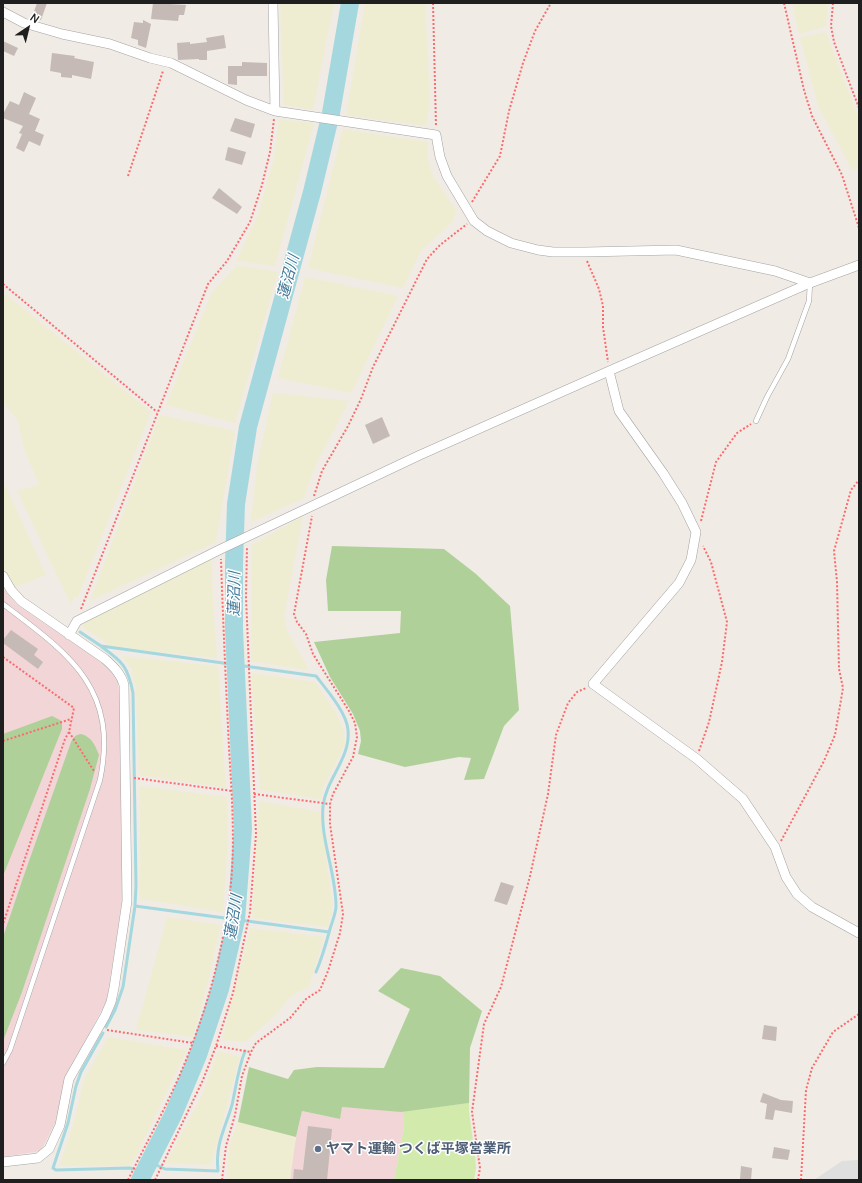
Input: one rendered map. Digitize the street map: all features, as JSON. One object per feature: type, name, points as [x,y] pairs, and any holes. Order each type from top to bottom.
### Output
[{"type":"street","points":[[273,3],[274,111]]},
{"type":"street","points":[[3,12],[24,23],[62,34],[110,44],[150,58],[171,63],[246,100],[274,111],[319,119],[436,135],[440,157],[447,176],[474,221],[487,231],[511,243],[538,250],[585,252],[676,250],[775,271],[810,282]]},
{"type":"street","points":[[69,635],[77,621],[223,548],[420,455],[810,282],[859,264]]},
{"type":"street","points":[[609,371],[619,411],[663,473],[682,504],[696,532],[691,560],[679,583],[593,684],[697,759],[743,799],[775,847],[786,877],[797,894],[812,907],[859,933]]},
{"type":"street","points":[[3,576],[20,601],[105,659],[116,669],[124,685],[128,901],[114,988],[110,1002],[98,1028],[69,1079],[60,1126],[49,1149],[38,1158],[3,1162]]},
{"type":"lane","points":[[756,421],[788,359],[809,301],[810,282]]},
{"type":"lane","points":[[3,604],[66,655],[88,682],[96,697],[100,710],[104,736],[104,763],[100,780],[10,1050],[3,1063]]},
{"type":"path","points":[[433,3],[437,111],[436,135]]},
{"type":"path","points":[[467,210],[500,156],[509,111],[523,63],[535,31],[551,3]]},
{"type":"path","points":[[784,3],[804,90],[812,116],[842,175],[859,228]]},
{"type":"path","points":[[833,3],[832,26],[834,42],[859,108]]},
{"type":"path","points":[[128,176],[166,62]]},
{"type":"path","points":[[77,621],[208,284],[227,261],[250,222],[262,186],[270,152],[274,111]]},
{"type":"path","points":[[222,1180],[226,1146],[235,1114],[242,1076],[251,1052],[256,1044],[290,1018],[306,999],[320,990],[328,971],[340,933],[343,914],[330,824],[330,804],[333,794],[353,757],[357,737],[355,723],[349,711],[313,654],[306,634],[297,622],[294,614],[313,512],[310,507],[322,471],[348,426],[361,399],[373,367],[427,259],[440,245],[464,226],[474,221]]},
{"type":"path","points":[[585,252],[599,289],[603,306],[603,327],[609,371]]},
{"type":"path","points":[[3,284],[157,412]]},
{"type":"path","points":[[697,759],[709,722],[722,662],[727,622],[710,562],[696,532],[701,524],[716,462],[736,433],[756,421]]},
{"type":"path","points":[[775,847],[781,842],[824,761],[835,735],[843,688],[839,669],[837,582],[834,551],[851,490],[859,480]]},
{"type":"path","points":[[155,1180],[195,1098],[216,1046],[233,993],[250,912],[256,834],[244,538]]},
{"type":"path","points":[[128,1180],[168,1101],[193,1043],[212,981],[228,904],[233,844],[232,791],[225,664],[223,548]]},
{"type":"path","points":[[3,657],[74,708],[68,732],[3,924]]},
{"type":"path","points":[[478,1180],[480,1168],[472,1112],[484,1024],[501,987],[530,876],[548,794],[556,736],[568,703],[578,692],[593,684]]},
{"type":"path","points":[[3,741],[71,719]]},
{"type":"path","points":[[68,732],[100,780]]},
{"type":"path","points":[[139,779],[232,791]]},
{"type":"path","points":[[254,794],[330,804]]},
{"type":"path","points":[[801,1180],[806,1090],[812,1068],[833,1032],[859,1014]]},
{"type":"path","points":[[98,1028],[193,1043]]},
{"type":"path","points":[[216,1046],[251,1052]]},
{"type":"shaded area","points":[[280,3],[334,3],[313,110],[284,105]]},
{"type":"shaded area","points":[[365,3],[425,3],[430,102],[426,126],[346,115]]},
{"type":"shaded area","points":[[792,3],[828,3],[826,26],[799,34]]},
{"type":"shaded area","points":[[826,32],[859,119],[859,167],[852,170],[818,106],[800,37]]},
{"type":"shaded area","points":[[279,119],[314,123],[275,266],[236,261],[258,215],[274,158]]},
{"type":"shaded area","points":[[343,129],[428,142],[427,157],[433,176],[457,211],[453,221],[421,251],[403,288],[308,268]]},
{"type":"shaded area","points":[[237,265],[278,272],[235,423],[166,405],[212,292]]},
{"type":"shaded area","points":[[305,277],[398,296],[351,393],[278,378]]},
{"type":"shaded area","points":[[3,292],[151,412],[78,597],[74,597],[71,605],[17,491],[39,485],[24,449],[18,421],[3,402]]},
{"type":"shaded area","points":[[273,393],[349,401],[315,467],[304,498],[251,522],[257,466]]},
{"type":"shaded area","points":[[160,415],[235,431],[216,542],[90,601]]},
{"type":"shaded area","points":[[6,486],[46,575],[13,588],[3,567],[3,487]]},
{"type":"shaded area","points":[[303,516],[284,616],[287,630],[309,670],[251,661],[252,545]]},
{"type":"shaded area","points":[[212,558],[213,603],[217,658],[112,647],[81,626],[87,621]]},
{"type":"shaded area","points":[[3,588],[16,604],[107,666],[115,674],[118,680],[120,701],[123,894],[107,1000],[69,1071],[55,1123],[41,1151],[3,1157]]},
{"type":"shaded area","points":[[122,656],[218,666],[226,788],[139,775],[136,690],[131,669]]},
{"type":"shaded area","points":[[251,673],[315,682],[335,711],[344,730],[345,745],[323,788],[321,799],[260,790]]},
{"type":"shaded area","points":[[140,786],[227,797],[228,841],[223,912],[140,899]]},
{"type":"shaded area","points":[[259,801],[320,812],[332,901],[332,913],[328,927],[252,918]]},
{"type":"shaded area","points":[[167,917],[221,925],[208,982],[193,1037],[136,1030]]},
{"type":"shaded area","points":[[250,928],[324,937],[309,987],[296,993],[288,999],[278,1013],[245,1042],[222,1040]]},
{"type":"shaded area","points":[[108,1037],[187,1050],[131,1166],[59,1166],[74,1122],[84,1079]]},
{"type":"shaded area","points":[[218,1051],[240,1057],[211,1165],[166,1163],[202,1095]]},
{"type":"shaded area","points":[[341,1107],[403,1111],[404,1127],[394,1180],[290,1180],[293,1151],[302,1111],[340,1119]]},
{"type":"shaded area","points":[[238,1122],[296,1137],[290,1180],[228,1180],[227,1165],[230,1144]]},
{"type":"shaded area","points":[[859,1160],[859,1180],[814,1180],[842,1161]]},
{"type":"green space","points":[[332,546],[444,549],[476,574],[510,606],[519,710],[504,726],[484,779],[464,780],[471,758],[459,757],[405,767],[358,754],[361,741],[360,731],[353,714],[330,677],[314,642],[400,633],[401,611],[328,611],[326,580]]},
{"type":"green space","points":[[52,716],[60,720],[62,723],[62,729],[3,876],[3,734]]},
{"type":"green space","points":[[81,734],[90,739],[99,755],[90,789],[22,992],[3,1041],[3,937],[71,743],[75,736]]},
{"type":"green space","points":[[401,968],[440,976],[482,1011],[470,1048],[469,1103],[401,1112],[342,1107],[340,1119],[302,1111],[296,1137],[238,1122],[249,1067],[288,1079],[294,1070],[317,1067],[384,1068],[410,1009],[378,991]]},
{"type":"green space","points":[[469,1103],[476,1168],[474,1180],[394,1180],[404,1127],[403,1111]]},
{"type":"building","points":[[37,3],[47,3],[41,20],[32,17]]},
{"type":"building","points":[[153,3],[186,5],[184,15],[179,15],[178,21],[151,19]]},
{"type":"building","points":[[143,20],[151,24],[146,48],[138,45],[138,40],[131,38],[134,22],[143,23]]},
{"type":"building","points":[[224,35],[226,48],[207,51],[207,60],[178,60],[177,43],[190,42],[190,44],[207,42],[206,38]]},
{"type":"building","points":[[3,41],[18,48],[14,56],[3,51]]},
{"type":"building","points":[[52,53],[75,56],[74,58],[94,62],[91,79],[72,75],[72,78],[61,77],[61,73],[50,71]]},
{"type":"building","points":[[242,62],[267,63],[267,76],[237,76],[237,85],[228,84],[228,66],[242,66]]},
{"type":"building","points":[[24,92],[36,98],[29,114],[40,119],[35,131],[44,135],[40,146],[29,141],[24,152],[16,148],[22,134],[19,133],[23,126],[3,118],[3,114],[10,101],[19,105]]},
{"type":"building","points":[[235,118],[255,124],[251,138],[230,131]]},
{"type":"building","points":[[228,147],[246,152],[242,165],[225,160]]},
{"type":"building","points":[[219,188],[242,207],[237,214],[212,198]]},
{"type":"building","points":[[382,417],[390,436],[373,444],[365,425]]},
{"type":"building","points":[[11,630],[38,649],[34,655],[43,662],[38,669],[3,643],[3,640]]},
{"type":"building","points":[[501,882],[514,886],[507,905],[494,901]]},
{"type":"building","points":[[764,1025],[777,1027],[776,1041],[762,1039]]},
{"type":"building","points":[[763,1093],[781,1100],[793,1101],[792,1113],[775,1110],[773,1120],[765,1119],[767,1104],[760,1102]]},
{"type":"building","name":"ヤマト運輸 つくば平塚営業所","points":[[308,1126],[332,1129],[327,1180],[293,1180],[294,1169],[303,1170]]},
{"type":"building","points":[[774,1147],[790,1150],[788,1160],[772,1158]]},
{"type":"building","points":[[741,1166],[752,1168],[751,1180],[740,1179]]},
{"type":"waterway","name":"蓮沼川","points":[[140,1180],[173,1115],[198,1055],[220,989],[236,920],[243,829],[234,629],[236,504],[248,427],[312,192],[331,113],[350,3]]},
{"type":"waterway","points":[[80,632],[101,646],[316,676],[340,709],[347,723],[348,740],[346,750],[325,796],[323,806],[324,831],[334,881],[336,906],[335,915],[316,972]]},
{"type":"waterway","points":[[102,647],[124,666],[127,671],[133,693],[136,886],[135,906],[123,987],[115,1010],[106,1027]]},
{"type":"waterway","points":[[135,906],[329,932]]},
{"type":"waterway","points":[[103,1033],[81,1072],[76,1086],[68,1123],[53,1168],[56,1170],[129,1168],[140,1170],[143,1173]]},
{"type":"waterway","points":[[150,1162],[165,1169],[218,1171],[217,1161],[219,1145],[232,1105],[245,1051]]},
{"type":"place","name":"ヤマト運輸 つくば平塚営業所","points":[[318,1149]]}]
